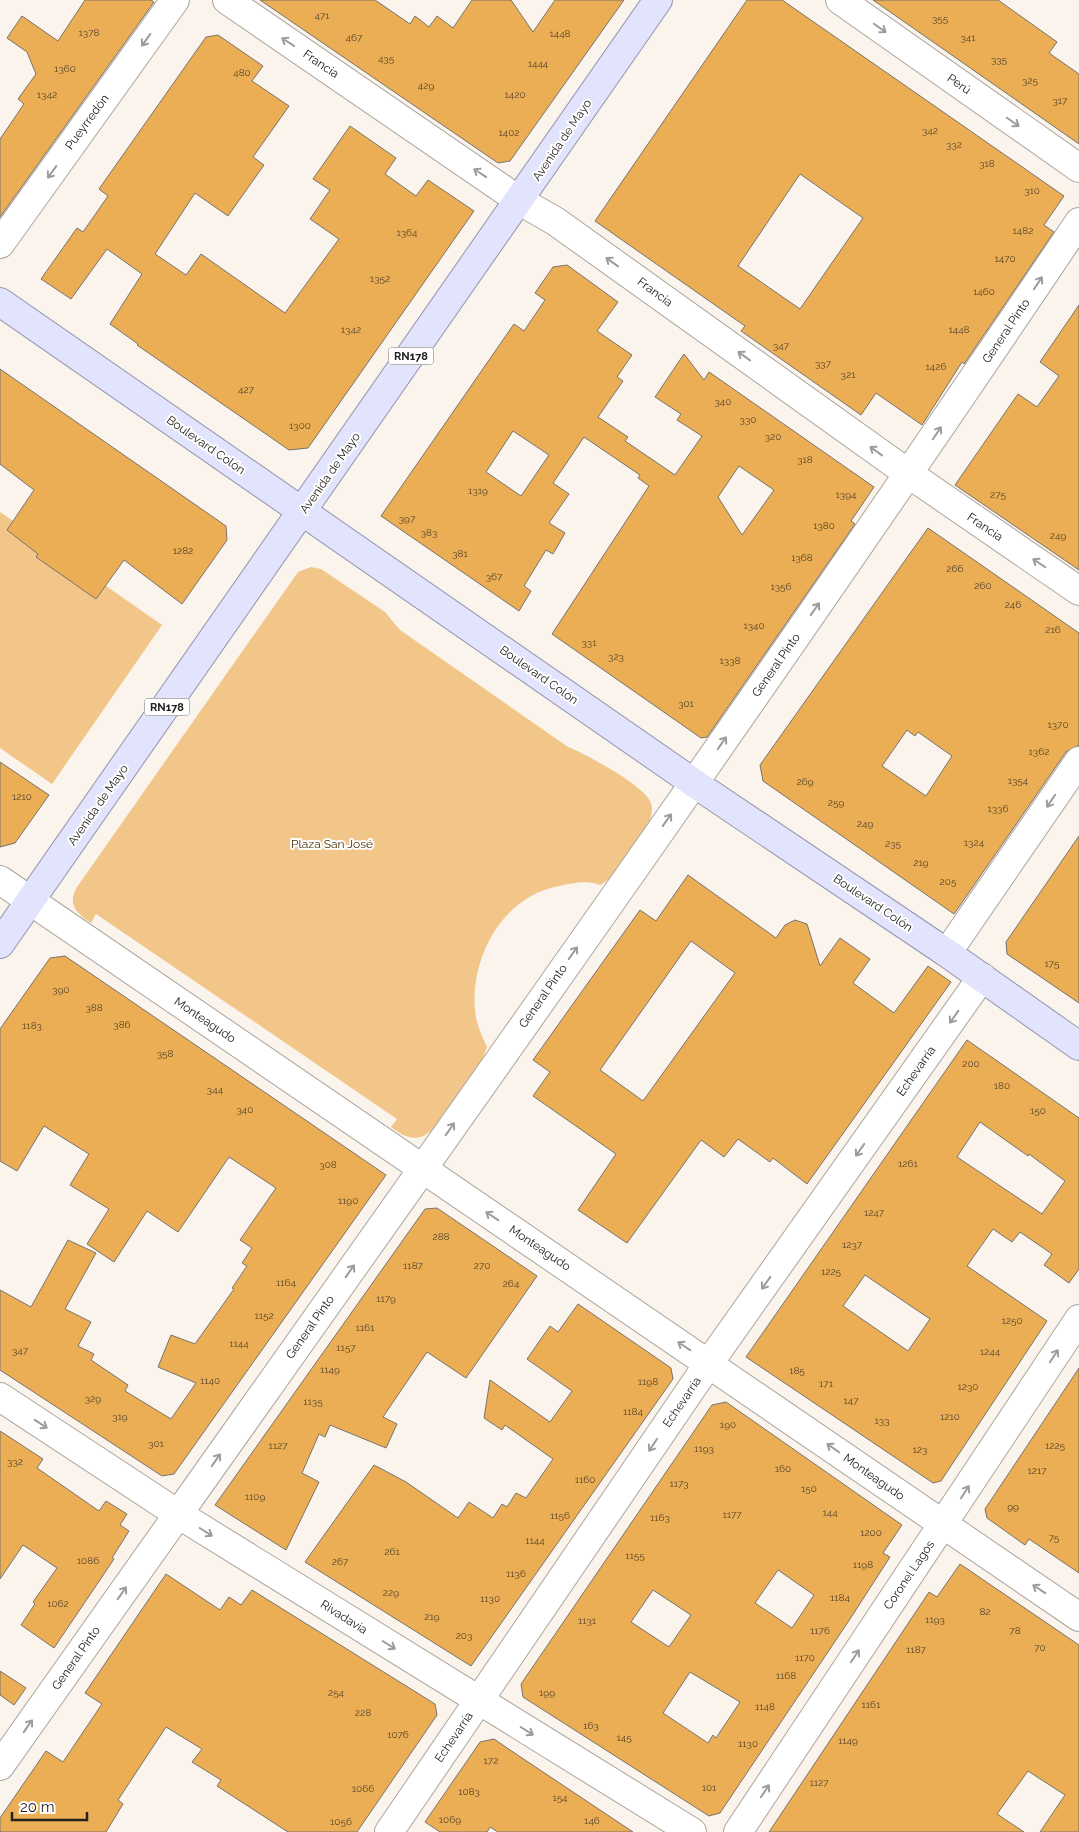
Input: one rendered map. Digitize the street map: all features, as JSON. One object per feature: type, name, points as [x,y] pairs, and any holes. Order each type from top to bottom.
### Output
[{"type":"main road","name":"Avenida de Mayo","points":[[0,944],[520,201],[658,0]]},
{"type":"main road","name":"Boulevard Colón","points":[[0,302],[694,782],[947,953],[1079,1046]]},
{"type":"street","name":"Pueyrredón","points":[[0,244],[175,0]]},
{"type":"street","name":"Francia","points":[[227,0],[520,201],[556,221],[909,474],[1079,591]]},
{"type":"street","name":"Perú","points":[[840,0],[1079,168]]},
{"type":"street","name":"General Pinto","points":[[0,1766],[694,782],[909,474],[1079,222]]},
{"type":"street","points":[[947,953],[1079,761]]},
{"type":"street","name":"Monteagudo","points":[[0,880],[422,1169],[710,1363],[1079,1617]]},
{"type":"street","name":"Echevarría","points":[[389,1832],[710,1363],[982,978]]},
{"type":"street","name":"Coronel Lagos","points":[[738,1832],[1079,1319]]},
{"type":"street","name":"Rivadavia","points":[[0,1397],[178,1514],[692,1832]]},
{"type":"green space","points":[[0,512],[162,625],[52,784],[0,748]]},
{"type":"green space","name":"Plaza San José","points":[[311,567],[321,569],[385,612],[400,630],[568,747],[598,762],[633,784],[648,798],[652,807],[651,816],[644,831],[608,880],[600,885],[585,882],[575,883],[539,892],[522,902],[506,916],[494,932],[478,970],[475,991],[476,1016],[487,1047],[483,1058],[432,1130],[417,1138],[406,1136],[396,1131],[391,1127],[397,1119],[96,914],[91,923],[77,912],[73,903],[77,887],[298,572]]},
{"type":"building","points":[[85,0],[151,0],[154,2],[0,217],[0,139],[24,104],[18,99],[36,74],[27,52],[7,38],[22,16],[58,41]]},
{"type":"building","points":[[260,0],[375,0],[410,24],[415,16],[429,27],[437,16],[453,28],[472,0],[511,0],[533,32],[555,0],[624,0],[510,161],[498,163]]},
{"type":"building","points":[[747,0],[782,0],[1064,196],[1044,225],[1054,232],[964,364],[962,362],[922,425],[876,393],[861,415],[741,331],[745,326],[595,221]],"holes":[[[800,174],[863,218],[800,309],[738,266]]]},
{"type":"building","points":[[873,0],[998,0],[1057,42],[1049,53],[1079,74],[1079,144]]},
{"type":"building","points":[[218,35],[263,66],[252,81],[289,106],[253,157],[264,165],[228,216],[195,193],[155,254],[186,275],[201,254],[285,313],[339,239],[310,219],[330,190],[313,179],[350,126],[396,158],[385,174],[416,196],[428,180],[474,211],[308,448],[289,450],[137,345],[110,324],[142,274],[107,249],[71,299],[41,279],[77,228],[83,232],[108,196],[99,189],[206,37]]},
{"type":"building","points":[[567,265],[618,302],[597,331],[632,355],[617,377],[623,381],[598,417],[628,437],[625,441],[675,475],[702,436],[677,420],[681,414],[655,397],[684,354],[704,380],[709,372],[874,487],[851,521],[855,524],[707,737],[701,738],[552,634],[649,486],[638,478],[640,475],[584,437],[553,483],[569,494],[549,523],[565,533],[553,554],[546,550],[524,586],[531,591],[519,611],[381,516],[514,324],[524,331],[545,300],[535,293],[553,267]],"holes":[[[513,431],[549,455],[521,496],[486,472]],[[739,466],[774,490],[742,535],[718,497]]]},
{"type":"building","points":[[1079,305],[1079,570],[955,485],[1018,394],[1037,407],[1059,376],[1040,362]]},
{"type":"building","points":[[0,369],[226,526],[227,540],[182,604],[124,560],[96,599],[36,557],[38,554],[7,530],[34,490],[0,464]]},
{"type":"building","points":[[928,528],[1079,633],[1079,745],[1066,752],[954,914],[763,781],[760,765]],"holes":[[[907,730],[915,736],[918,732],[952,756],[926,796],[882,766]]]},
{"type":"building","points":[[0,762],[49,795],[15,843],[0,847]]},
{"type":"building","points":[[1079,836],[1079,1003],[1007,954],[1006,942]]},
{"type":"building","points":[[688,875],[776,938],[785,925],[795,920],[807,924],[820,966],[840,938],[870,959],[853,983],[894,1013],[928,966],[951,982],[807,1184],[773,1158],[770,1162],[738,1139],[724,1157],[701,1140],[627,1243],[578,1210],[616,1154],[533,1096],[550,1072],[533,1060],[640,910],[656,921]],"holes":[[[691,941],[735,973],[643,1101],[600,1070]]]},
{"type":"building","points":[[65,956],[386,1175],[174,1474],[162,1476],[0,1370],[0,1290],[31,1307],[68,1240],[96,1253],[65,1309],[91,1322],[78,1346],[94,1354],[91,1360],[128,1385],[125,1391],[171,1419],[196,1383],[158,1367],[171,1335],[195,1344],[234,1289],[232,1288],[247,1266],[242,1263],[252,1248],[240,1240],[276,1188],[229,1157],[178,1232],[147,1211],[114,1262],[87,1244],[109,1209],[70,1185],[89,1154],[44,1126],[17,1171],[0,1161],[0,1029],[50,958]]},
{"type":"building","points":[[967,1040],[1079,1118],[1079,1269],[1069,1283],[1044,1265],[1052,1254],[1020,1232],[1012,1242],[993,1229],[967,1266],[1047,1321],[941,1481],[933,1483],[746,1357]],"holes":[[[980,1122],[1028,1156],[1029,1154],[1065,1181],[1042,1214],[957,1157]],[[865,1275],[930,1319],[908,1351],[843,1306]]]},
{"type":"building","points":[[437,1208],[537,1276],[466,1378],[427,1352],[383,1417],[397,1424],[386,1448],[330,1425],[325,1437],[319,1434],[302,1473],[319,1482],[286,1550],[215,1505],[425,1209]]},
{"type":"building","points":[[578,1304],[671,1368],[673,1379],[471,1666],[305,1562],[374,1465],[406,1482],[458,1518],[469,1502],[493,1518],[502,1504],[507,1507],[516,1493],[526,1498],[553,1459],[505,1425],[502,1430],[484,1418],[490,1380],[550,1422],[572,1391],[527,1359],[550,1326],[558,1332]]},
{"type":"building","points":[[1079,1368],[1079,1573],[1029,1539],[1025,1545],[987,1518],[985,1509]]},
{"type":"building","points":[[726,1402],[902,1525],[883,1553],[890,1557],[850,1619],[720,1813],[709,1816],[523,1697],[521,1684],[712,1405]],"holes":[[[778,1570],[814,1595],[792,1628],[755,1603]],[[653,1590],[691,1615],[669,1647],[631,1622]],[[690,1672],[740,1702],[716,1738],[713,1735],[708,1743],[663,1713]]]},
{"type":"building","points":[[0,1431],[43,1459],[37,1468],[99,1511],[106,1501],[127,1514],[120,1525],[129,1531],[112,1558],[114,1559],[54,1648],[21,1625],[35,1604],[33,1602],[57,1568],[23,1545],[0,1579]]},
{"type":"building","points":[[960,1564],[1079,1645],[1079,1832],[1040,1832],[1065,1795],[1028,1771],[997,1814],[1024,1832],[769,1832],[929,1592],[937,1597]]},
{"type":"building","points":[[166,1574],[220,1610],[229,1597],[241,1605],[252,1590],[435,1704],[437,1715],[357,1832],[288,1832],[217,1786],[221,1780],[192,1762],[202,1749],[166,1727],[118,1800],[123,1804],[106,1832],[0,1832],[0,1818],[46,1751],[63,1762],[102,1704],[85,1693]]},
{"type":"building","points":[[0,1671],[26,1688],[14,1705],[0,1695]]},
{"type":"building","points":[[494,1739],[633,1832],[498,1832],[490,1827],[487,1832],[440,1832],[425,1822],[480,1742]]}]
